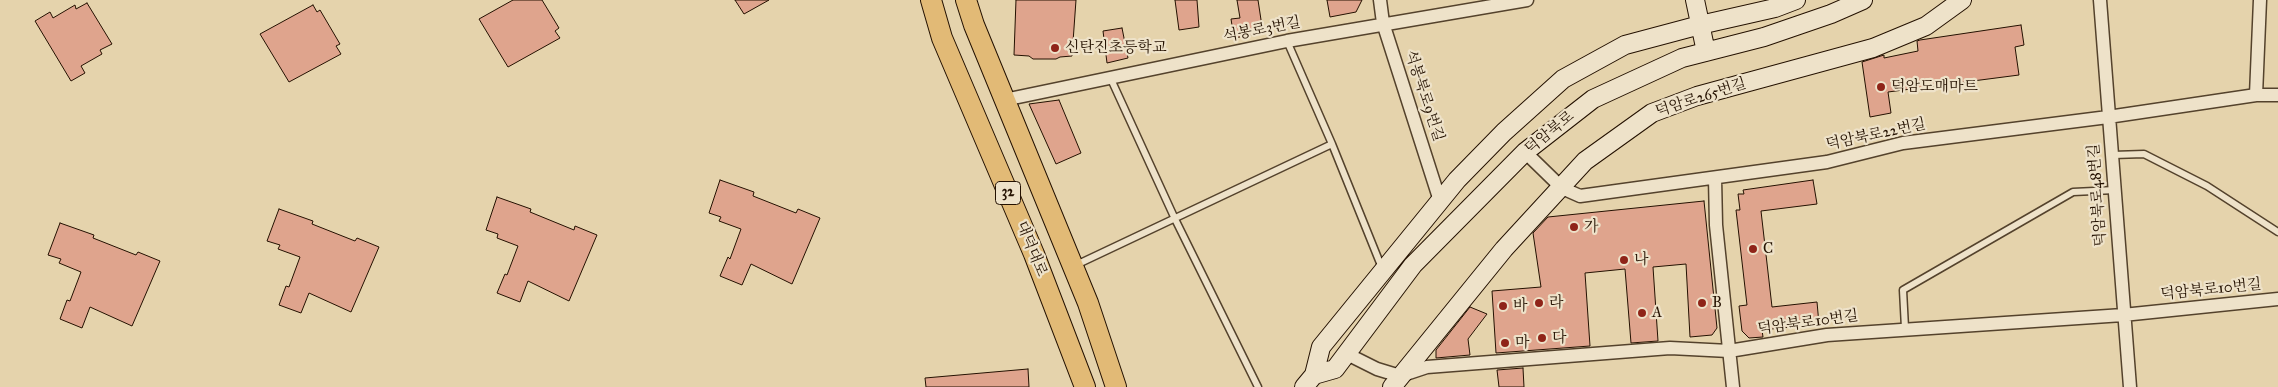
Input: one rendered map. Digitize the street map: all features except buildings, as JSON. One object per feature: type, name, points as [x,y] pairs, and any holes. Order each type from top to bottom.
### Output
[{"type":"main road","name":"대덕대로","points":[[931,0],[942,38],[1034,254],[1085,387]]},
{"type":"main road","name":"32","points":[[966,0],[1004,100],[1088,303],[1116,387]]},
{"type":"street","name":"석봉북로9번길","points":[[1380,0],[1383,23],[1440,201]]},
{"type":"street","name":"석봉로3번길","points":[[1004,100],[1287,41],[1383,23],[1528,0]]},
{"type":"street","points":[[1696,0],[1706,52]]},
{"type":"street","name":"덕암북로","points":[[1309,381],[1321,347],[1440,201],[1504,132],[1563,80],[1625,45],[1775,8],[1796,0]]},
{"type":"street","name":"덕암북로","points":[[1309,381],[1335,369],[1413,265],[1526,152],[1593,99],[1682,58],[1764,37],[1831,14],[1863,0]]},
{"type":"street","name":"덕암로265번길","points":[[1396,381],[1504,249],[1585,161],[1652,113],[1697,96],[1873,48],[1926,26],[1962,0]]},
{"type":"street","name":"덕암북로48번길","points":[[2100,0],[2130,387]]},
{"type":"street","points":[[2256,95],[2260,0]]},
{"type":"street","name":"덕암북로22번길","points":[[1526,152],[1562,188],[1580,196],[1827,162],[1903,143],[2108,117],[2256,95],[2278,95]]},
{"type":"street","points":[[1715,178],[1716,225],[1733,387]]},
{"type":"street","name":"덕암북로10번길","points":[[1396,381],[1428,366],[1670,348],[1729,351],[1827,335],[1905,328],[2123,316],[2278,299]]},
{"type":"street","points":[[1347,354],[1396,381]]},
{"type":"lane","points":[[1287,41],[1332,144],[1382,270]]},
{"type":"lane","points":[[1110,77],[1175,219],[1258,387]]},
{"type":"lane","points":[[1072,266],[1332,144]]},
{"type":"lane","points":[[2113,156],[2144,154],[2207,186],[2278,232]]},
{"type":"lane","points":[[1905,328],[1903,290],[2073,192],[2115,190]]},
{"type":"place","name":"신탄진초등학교","points":[[1055,48]]},
{"type":"place","name":"덕암도매마트","points":[[1881,87]]},
{"type":"place","name":"가","points":[[1574,227]]},
{"type":"place","name":"C","points":[[1753,249]]},
{"type":"place","name":"나","points":[[1624,260]]},
{"type":"place","name":"라","points":[[1539,303]]},
{"type":"place","name":"B","points":[[1702,303]]},
{"type":"place","name":"바","points":[[1503,306]]},
{"type":"place","name":"A","points":[[1642,313]]},
{"type":"place","name":"다","points":[[1542,338]]},
{"type":"place","name":"마","points":[[1505,343]]}]
